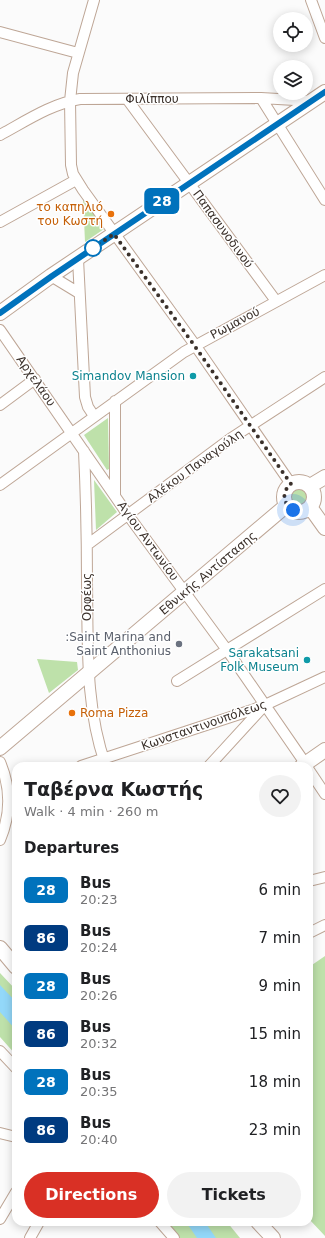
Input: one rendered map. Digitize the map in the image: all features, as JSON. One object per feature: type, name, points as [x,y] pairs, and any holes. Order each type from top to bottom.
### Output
[{"type":"main road","points":[[0,313],[78,258],[325,92]]},
{"type":"main road","points":[[310,486],[325,477]]},
{"type":"main road","points":[[299,482],[310,486],[314,498],[310,507],[298,512],[290,509],[285,501],[284,494],[286,489],[291,484],[299,482]]},
{"type":"main road","name":"Εθνικής Αντίστασης","points":[[0,748],[90,674],[287,505]]},
{"type":"main road","points":[[310,507],[325,528]]},
{"type":"main road","points":[[311,762],[325,750]]},
{"type":"main road","points":[[0,948],[12,962]]},
{"type":"main road","points":[[262,1226],[273,1238]]},
{"type":"street","points":[[94,0],[78,54],[72,82],[70,102],[71,165],[76,180],[291,484]]},
{"type":"street","points":[[311,0],[325,38]]},
{"type":"street","points":[[0,32],[78,54]]},
{"type":"street","points":[[261,98],[277,124],[321,186],[325,200]]},
{"type":"street","name":"Φιλίππου","points":[[0,135],[49,109],[85,99],[261,98],[312,101]]},
{"type":"street","name":"Παπασυνοδινού","points":[[127,99],[276,301]]},
{"type":"street","points":[[0,222],[76,180]]},
{"type":"street","points":[[78,258],[85,397],[88,407],[94,416]]},
{"type":"street","name":"Ρωμανού","points":[[0,485],[194,345],[325,275]]},
{"type":"street","points":[[52,276],[79,293]]},
{"type":"street","name":"Αρχελάου","points":[[0,330],[72,433]]},
{"type":"street","name":"Αλέκου Παναγούλη","points":[[87,545],[200,460],[250,425],[325,377]]},
{"type":"street","points":[[0,405],[35,379]]},
{"type":"street","points":[[115,401],[115,496]]},
{"type":"street","name":"Αγίου Αντωνίου","points":[[72,433],[128,515],[227,650],[303,762]]},
{"type":"street","name":"Ορφέως","points":[[84,451],[90,674],[94,718],[105,762]]},
{"type":"street","points":[[177,681],[325,589]]},
{"type":"street","name":"Κωνσταντινουπόλεως","points":[[105,762],[265,706],[325,677]]},
{"type":"street","points":[[214,762],[265,706]]},
{"type":"street","points":[[233,716],[243,729]]},
{"type":"street","points":[[0,762],[12,787],[0,840]]},
{"type":"street","name":"Αγίου Αντωνίου","points":[[313,776],[325,794]]},
{"type":"street","points":[[313,880],[325,877]]},
{"type":"street","points":[[313,931],[325,925]]},
{"type":"street","points":[[0,1051],[12,1064]]},
{"type":"street","points":[[0,1133],[12,1136]]},
{"type":"street","points":[[0,1219],[12,1199]]},
{"type":"street","points":[[32,1237],[37,1226]]},
{"type":"street","points":[[164,1226],[174,1238]]},
{"type":"green space","points":[[83,198],[104,229],[85,242]]},
{"type":"green space","points":[[108,418],[109,469],[107,470],[84,435]]},
{"type":"green space","points":[[94,480],[117,512],[96,530]]},
{"type":"green space","points":[[299,486],[307,489],[310,497],[307,505],[299,508],[291,505],[288,497],[291,489]]},
{"type":"green space","points":[[37,659],[77,662],[78,670],[49,693]]},
{"type":"green space","points":[[325,956],[325,1236],[313,1223],[313,964]]},
{"type":"green space","points":[[0,973],[12,986],[12,1050],[0,1037]]},
{"type":"green space","points":[[168,1226],[230,1226],[240,1238],[178,1238]]},
{"type":"water","points":[[0,985],[12,998],[12,1026],[0,1012]]},
{"type":"water","points":[[189,1226],[208,1226],[216,1238],[197,1238]]},
{"type":"bus line","name":"28","points":[[0,313],[52,276],[325,92]]},
{"type":"place","name":"το καπηλιό του Κωστή","points":[[111,214]]},
{"type":"place","name":"Simandov Mansion","points":[[193,376]]},
{"type":"place","name":":Saint Marina and Saint Anthonius","points":[[179,644]]},
{"type":"place","name":"Sarakatsani Folk Museum","points":[[307,660]]},
{"type":"place","name":"Roma Pizza","points":[[72,713]]},
{"type":"route","points":[[93,248],[90,250],[114,234],[291,484],[286,489],[284,496],[287,505],[293,510]]}]
